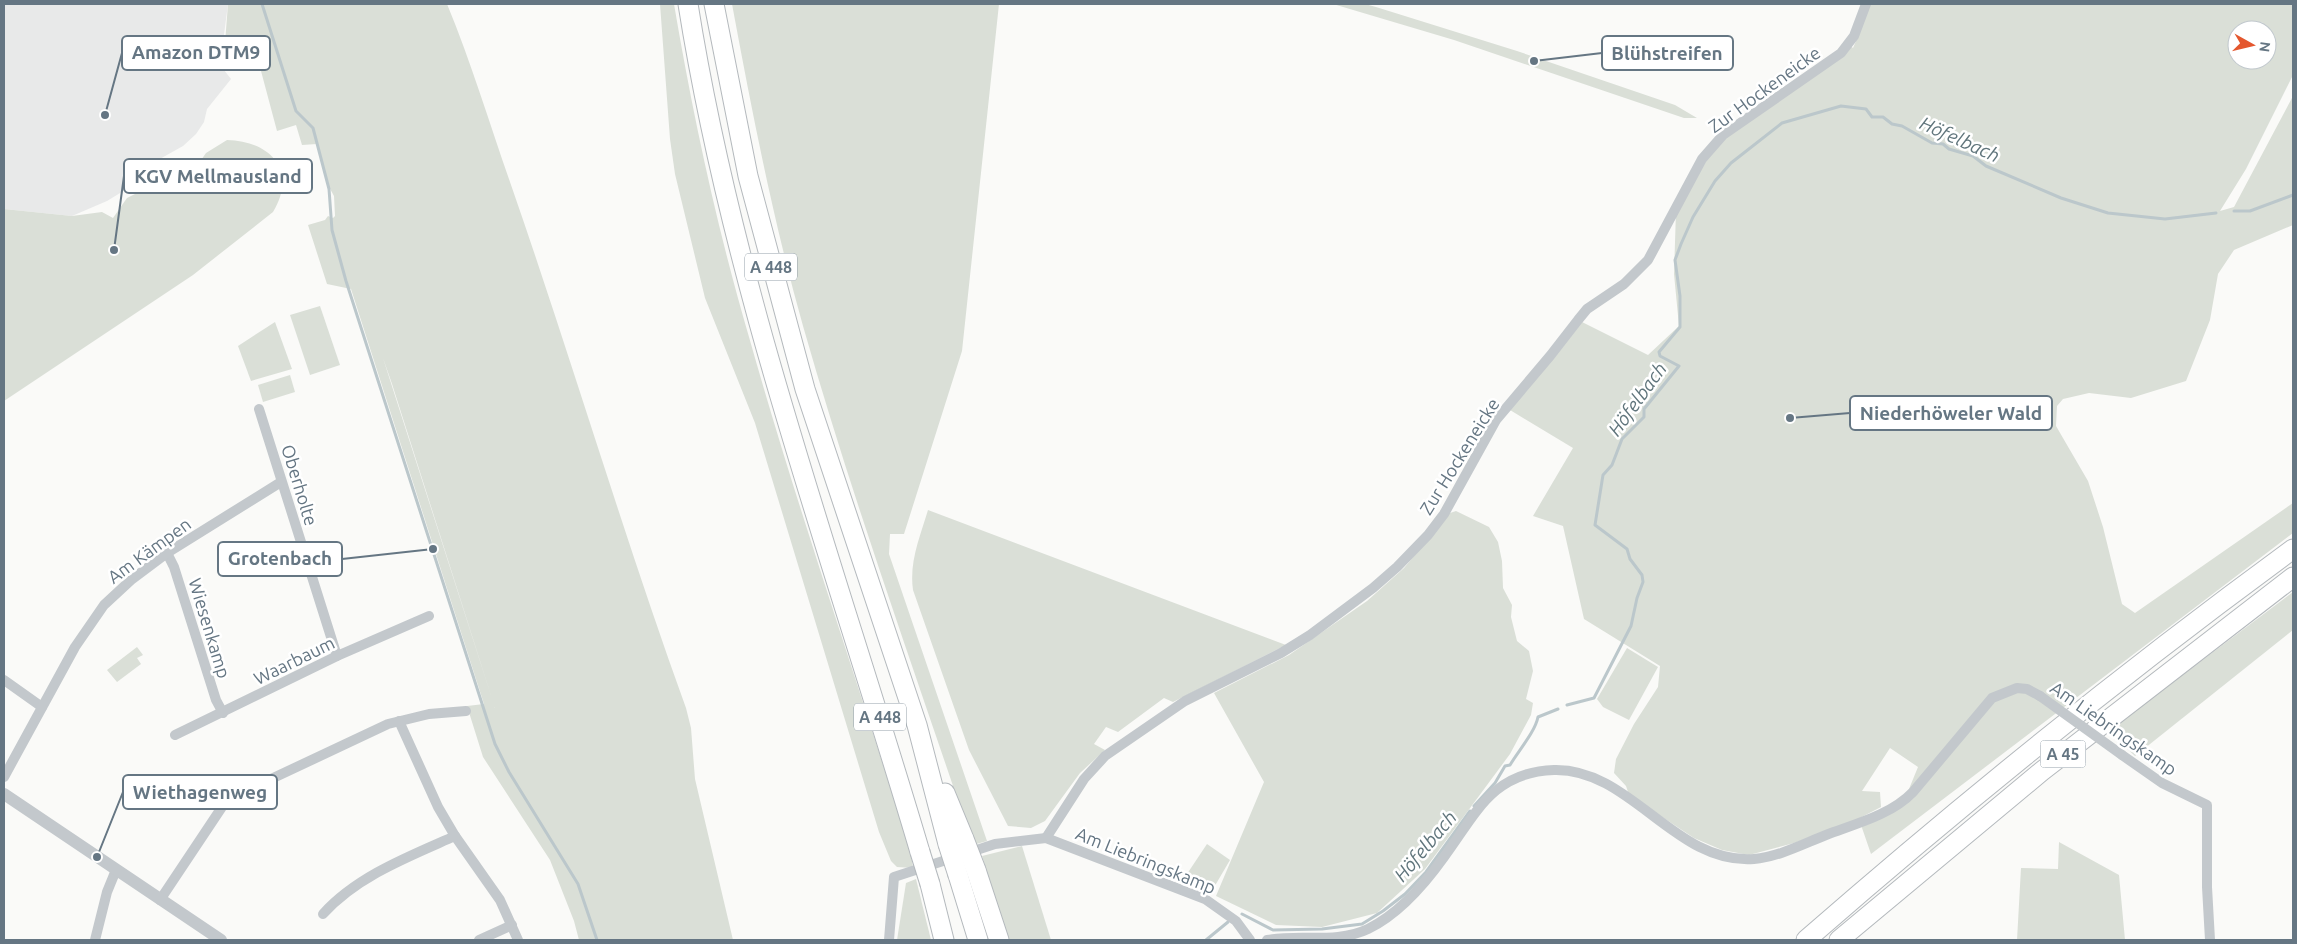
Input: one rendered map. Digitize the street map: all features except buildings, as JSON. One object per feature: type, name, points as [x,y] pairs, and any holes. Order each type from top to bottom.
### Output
[{"type":"highway","name":"A 448","points":[[688,4],[716,151],[754,304],[781,400],[930,884],[944,940]]},
{"type":"highway","name":"A 448","points":[[714,4],[750,184],[818,434],[967,873],[1000,940]]},
{"type":"highway","name":"A 45","points":[[1806,940],[2029,753],[2156,652],[2293,549]]},
{"type":"highway","name":"A 45","points":[[1839,940],[2042,770],[2293,577]]},
{"type":"highway","name":"A 448","points":[[967,873],[978,940]]},
{"type":"street","name":"Zur Hockeneicke","points":[[1046,838],[1084,779],[1105,756],[1185,701],[1281,653],[1310,635],[1373,588],[1397,567],[1428,535],[1444,514],[1496,420],[1588,309],[1624,284],[1648,260],[1707,151],[1728,131],[1841,53],[1854,36],[1866,4]]},
{"type":"street","name":"Oberholte","points":[[259,410],[337,656]]},
{"type":"street","name":"Am Kämpen","points":[[4,777],[75,647],[104,605],[131,580],[167,553],[281,482]]},
{"type":"street","name":"Wiesenkamp","points":[[167,553],[174,567],[216,700],[223,713]]},
{"type":"street","name":"Waarbaum","points":[[175,735],[337,656],[430,616]]},
{"type":"street","points":[[4,680],[42,707]]},
{"type":"street","name":"Am Liebringskamp","points":[[1267,940],[1352,935],[1367,930],[1387,918],[1423,884],[1484,800],[1498,788],[1513,779],[1553,770],[1583,774],[1608,785],[1687,839],[1706,849],[1733,858],[1758,858],[1810,841],[1900,804],[1913,792],[1992,698],[2017,688],[2040,696],[2162,783],[2207,805],[2207,887],[2210,940]]},
{"type":"street","points":[[160,900],[222,807],[230,800],[399,721],[443,711],[466,711]]},
{"type":"street","points":[[399,721],[429,789],[455,836],[492,888],[518,940]]},
{"type":"street","points":[[4,794],[221,940]]},
{"type":"street","points":[[323,914],[338,897],[352,888],[408,857],[455,836]]},
{"type":"street","points":[[889,940],[894,877],[995,844],[1046,838]]},
{"type":"street","name":"Am Liebringskamp","points":[[1046,838],[1205,898],[1236,921],[1250,940]]},
{"type":"street","points":[[95,940],[107,892],[116,870]]},
{"type":"street","points":[[479,940],[512,925]]},
{"type":"shaded area","points":[[4,4],[228,4],[220,65],[231,79],[207,109],[204,122],[196,134],[183,146],[158,160],[161,168],[107,201],[72,216],[4,209]]},
{"type":"shaded area","points":[[228,4],[447,4],[472,70],[640,577],[686,708],[691,728],[695,779],[733,940],[579,940],[574,921],[550,860],[483,757],[467,706],[484,704],[351,289],[327,284],[308,225],[325,220],[328,216],[333,218],[335,216],[334,196],[328,185],[317,144],[302,145],[296,125],[277,131],[261,71],[258,70],[254,58],[234,64],[226,70],[224,56]],"holes":[[[383,358],[392,384],[495,708]]]},
{"type":"shaded area","points":[[660,4],[674,4],[707,172],[737,296],[788,467],[911,854],[913,868],[897,867],[891,861],[879,832],[755,423],[705,298],[675,174],[670,139]]},
{"type":"shaded area","points":[[732,4],[999,4],[962,351],[904,534],[890,534],[889,554],[987,841],[973,845],[842,457],[792,286],[755,125]]},
{"type":"shaded area","points":[[1333,4],[1365,4],[1517,51],[1675,105],[1697,118],[1684,118],[1454,40]]},
{"type":"shaded area","points":[[1868,4],[2293,4],[2293,75],[2246,169],[2220,211],[2234,207],[2293,96],[2293,225],[2234,250],[2218,274],[2210,320],[2186,381],[2131,398],[2089,393],[2063,399],[2057,406],[2056,426],[2088,481],[2103,527],[2122,604],[2135,613],[2293,503],[2293,533],[1871,854],[1861,825],[1902,806],[1918,767],[1890,748],[1862,791],[1880,792],[1881,807],[1852,822],[1794,843],[1749,855],[1722,850],[1694,838],[1629,795],[1626,786],[1614,773],[1616,759],[1634,724],[1658,687],[1660,666],[1584,619],[1563,526],[1533,516],[1573,448],[1510,410],[1578,320],[1648,355],[1679,326],[1674,274],[1676,211],[1707,151],[1848,44],[1853,48]]},
{"type":"shaded area","points":[[227,140],[256,146],[267,152],[276,161],[281,171],[282,183],[280,197],[273,212],[193,275],[4,401],[4,209],[72,216],[102,212],[113,218],[127,198],[167,178],[188,172],[197,166],[206,153]]},
{"type":"shaded area","points":[[320,306],[340,365],[310,375],[290,315]]},
{"type":"shaded area","points":[[275,322],[292,369],[251,381],[238,346]]},
{"type":"shaded area","points":[[290,375],[295,392],[263,402],[258,385]]},
{"type":"shaded area","points":[[928,510],[1286,645],[1173,702],[1164,698],[1118,732],[1106,727],[1094,744],[1105,750],[1080,773],[1045,821],[1031,828],[1008,826],[969,750],[913,590],[914,560]]},
{"type":"shaded area","points":[[1456,511],[1489,527],[1498,542],[1502,561],[1503,588],[1512,605],[1511,617],[1517,641],[1529,651],[1533,671],[1526,699],[1533,703],[1531,715],[1510,754],[1425,869],[1377,913],[1322,927],[1276,925],[1216,896],[1264,782],[1214,693],[1289,655],[1367,601],[1404,568],[1450,513]]},
{"type":"shaded area","points":[[2293,592],[2293,630],[2135,756],[2108,731]]},
{"type":"shaded area","points":[[137,647],[143,655],[137,658],[141,664],[117,682],[107,670]]},
{"type":"shaded area","points":[[1627,648],[1658,667],[1629,720],[1603,707],[1597,699]]},
{"type":"shaded area","points":[[2059,842],[2119,875],[2125,940],[2017,940],[2021,868],[2058,869]]},
{"type":"shaded area","points":[[1207,844],[1230,860],[1213,889],[1185,877]]},
{"type":"shaded area","points":[[1022,846],[1051,940],[1008,940],[982,856]]},
{"type":"shaded area","points":[[916,879],[931,940],[897,940],[906,883]]},
{"type":"waterway","points":[[262,4],[296,111],[313,128],[329,189],[332,230],[346,281],[495,744],[509,772],[578,884],[597,940]]},
{"type":"waterway","name":"Höfelbach","points":[[1567,705],[1594,698],[1631,626],[1637,598],[1643,582],[1642,575],[1630,559],[1627,549],[1595,525],[1603,475],[1612,465],[1622,439],[1644,417],[1644,409],[1679,366],[1660,356],[1659,352],[1680,327],[1680,296],[1675,260],[1693,217],[1715,181],[1731,163],[1782,123],[1841,106],[1866,109],[1872,117],[1883,117],[1892,124],[1902,126],[1932,143],[1943,144],[1949,149],[1973,156],[1986,166],[2061,198],[2108,213],[2165,219],[2216,213]]},
{"type":"waterway","name":"Höfelbach","points":[[2234,211],[2250,211],[2293,195]]},
{"type":"waterway","name":"Höfelbach","points":[[1474,806],[1495,783],[1505,766],[1510,765],[1530,735],[1538,717],[1558,709]]},
{"type":"waterway","name":"Höfelbach","points":[[1242,914],[1273,930],[1322,929],[1362,924],[1405,894],[1426,872],[1470,811]]},
{"type":"waterway","name":"Höfelbach","points":[[1206,940],[1228,922]]},
{"type":"place","name":"Blühstreifen","points":[[1534,61]]},
{"type":"place","name":"Amazon DTM9","points":[[105,115]]},
{"type":"place","name":"KGV Mellmausland","points":[[114,250]]},
{"type":"place","name":"Niederhöweler Wald","points":[[1790,418]]},
{"type":"place","name":"Grotenbach","points":[[433,549]]},
{"type":"place","name":"Wiethagenweg","points":[[97,857]]}]
